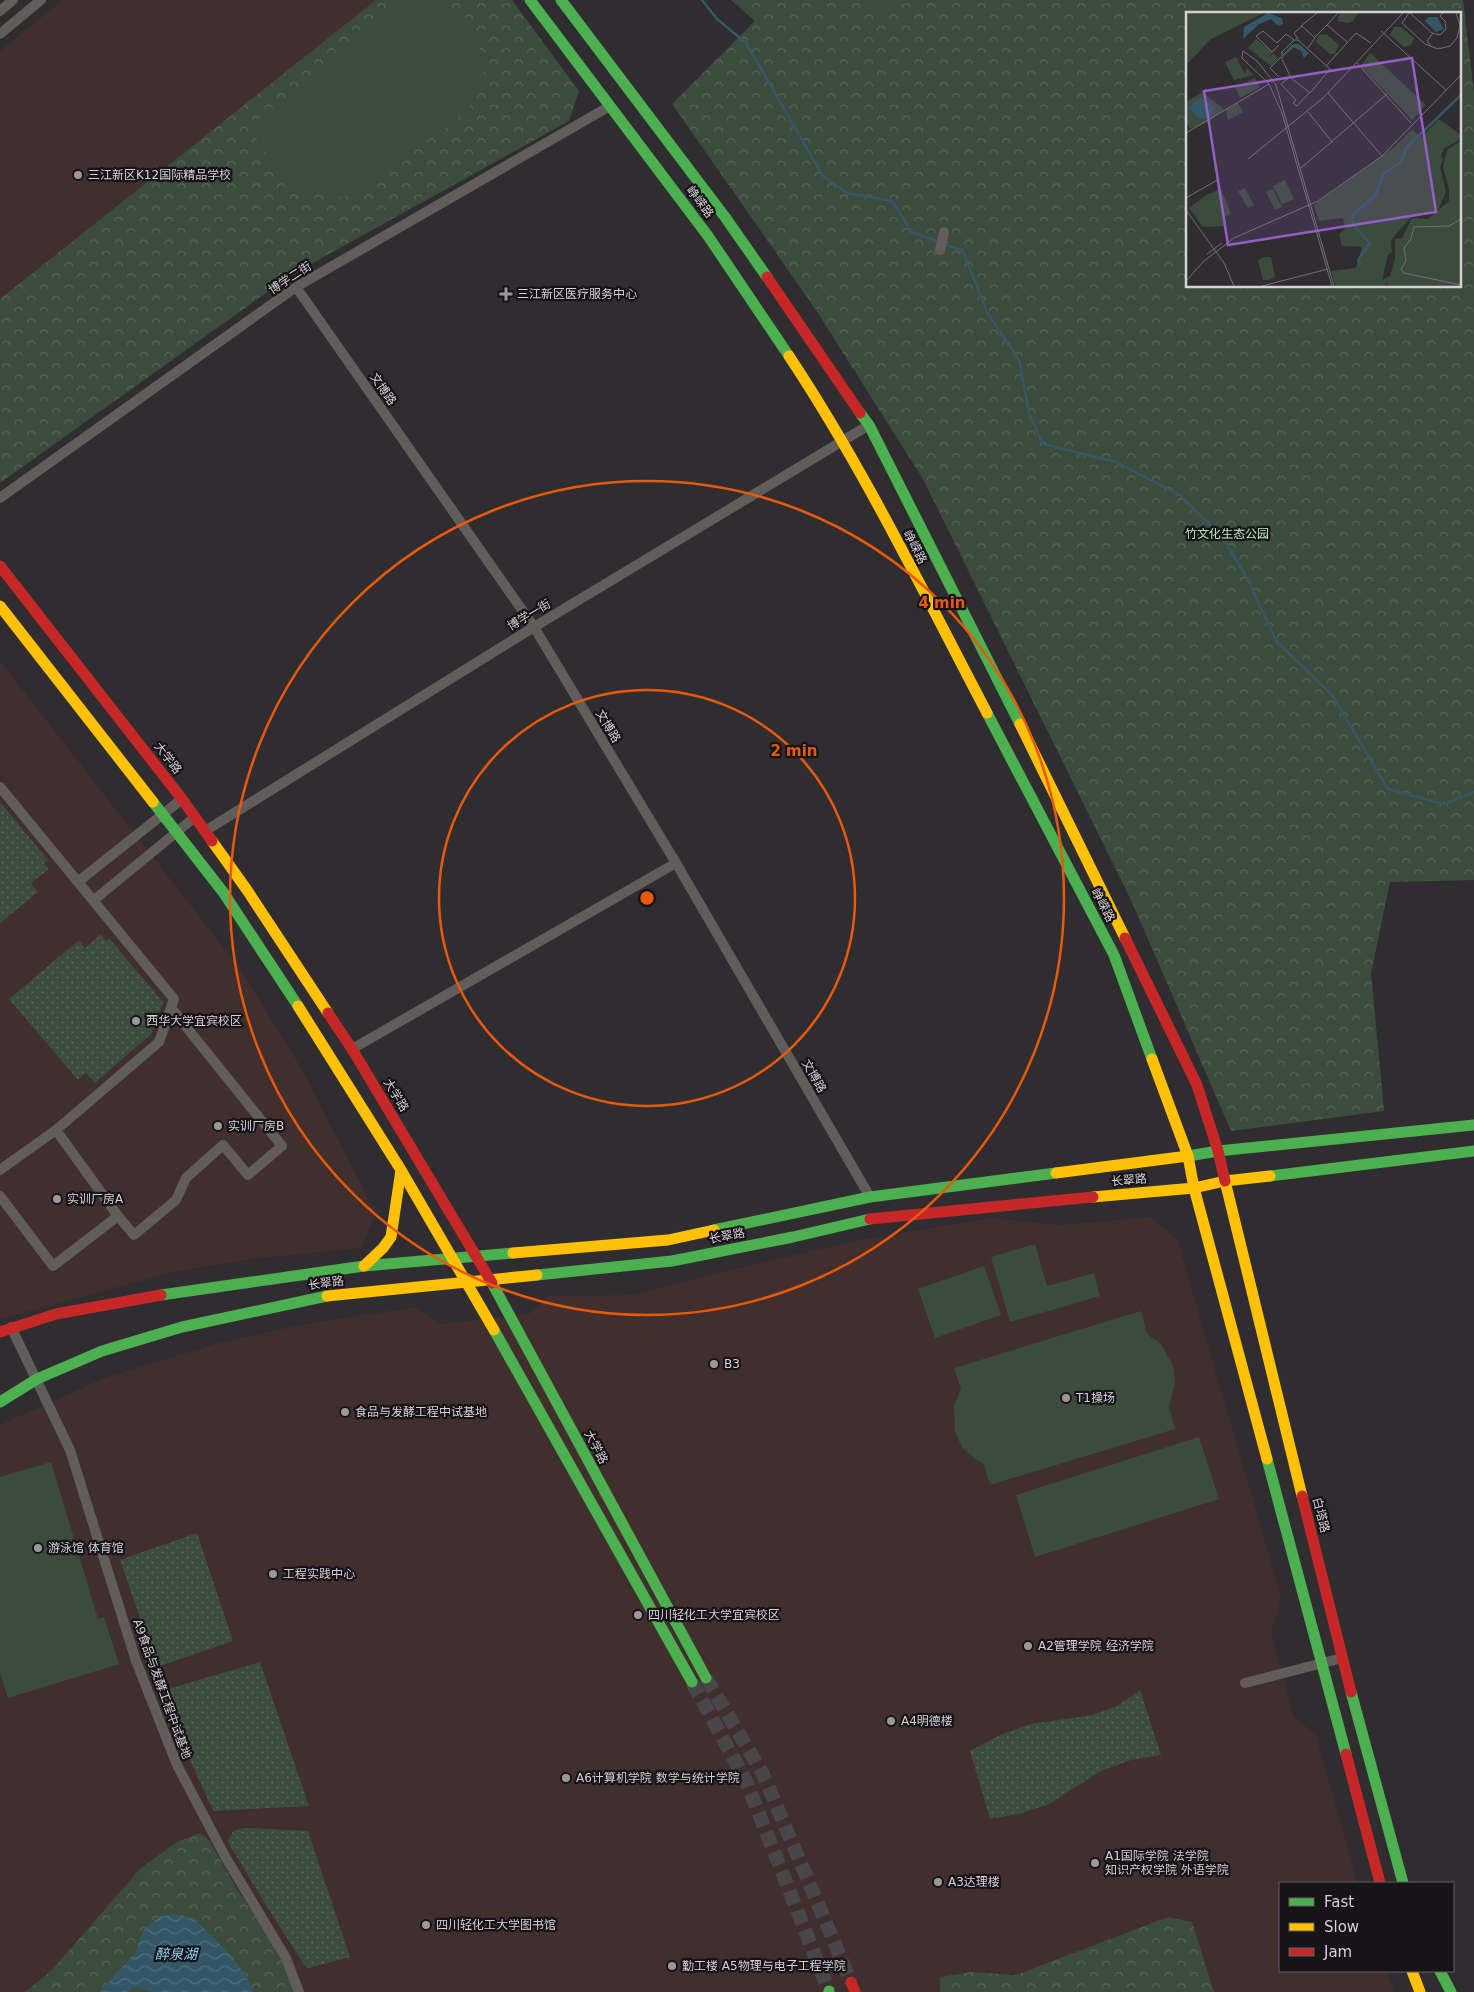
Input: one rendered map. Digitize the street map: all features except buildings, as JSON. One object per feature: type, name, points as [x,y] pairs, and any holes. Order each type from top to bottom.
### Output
[{"type":"main road","name":"峥嵘路","points":[[530,0],[708,236],[814,394],[860,472],[1114,955],[1188,1156]]},
{"type":"main road","name":"峥嵘路","points":[[561,0],[725,217],[869,425],[1059,801],[1193,1076],[1218,1151]]},
{"type":"main road","name":"大学路","points":[[0,566],[182,798],[247,890],[352,1049],[489,1278],[706,1678]]},
{"type":"main road","points":[[0,606],[223,892],[332,1058],[466,1281],[692,1682]]},
{"type":"main road","name":"长翠路","points":[[5,1330],[56,1314],[166,1294],[293,1275],[364,1266],[668,1240],[870,1197],[1218,1151],[1474,1125]]},
{"type":"main road","name":"白塔路","points":[[1218,1151],[1342,1658],[1403,1882]]},
{"type":"main road","name":"长翠路","points":[[0,1402],[37,1379],[102,1351],[182,1326],[322,1296],[672,1261],[793,1237],[880,1217],[1194,1188],[1225,1182],[1474,1151]]},
{"type":"main road","points":[[1188,1156],[1194,1188],[1380,1882]]},
{"type":"main road","points":[[364,1266],[383,1248],[391,1237],[401,1170]]},
{"type":"main road","points":[[1412,1972],[1420,1992]]},
{"type":"main road","points":[[1441,1972],[1451,1992]]},
{"type":"street","points":[[0,11],[13,0]]},
{"type":"street","points":[[0,34],[41,0]]},
{"type":"street","name":"博学二街","points":[[0,498],[296,287],[610,106]]},
{"type":"street","points":[[940,250],[944,232]]},
{"type":"street","name":"文博路","points":[[296,287],[534,627],[676,863],[870,1197]]},
{"type":"street","name":"博学一街","points":[[205,830],[534,627],[869,425]]},
{"type":"street","points":[[0,787],[174,999],[158,1042],[56,1130],[0,1170]]},
{"type":"street","points":[[79,881],[182,798]]},
{"type":"street","points":[[94,900],[195,817]]},
{"type":"street","points":[[352,1049],[676,863]]},
{"type":"street","points":[[56,1130],[118,1216],[134,1234],[176,1200],[186,1178],[223,1145],[248,1175],[282,1146],[171,1008]]},
{"type":"street","points":[[0,1196],[53,1266],[118,1216]]},
{"type":"street","name":"A9食品与发酵工程中试基地","points":[[5,1330],[37,1379],[70,1450],[136,1661],[177,1765],[226,1858],[286,1958],[299,1992]]},
{"type":"street","points":[[1245,1683],[1342,1658]]},
{"type":"shaded area","name":"三江新区K12国际精品学校","points":[[63,0],[376,0],[0,299],[0,51]]},
{"type":"shaded area","name":"西华大学宜宾校区","points":[[0,661],[241,970],[303,1071],[376,1214],[361,1248],[259,1258],[173,1272],[0,1319]]},
{"type":"shaded area","name":"四川轻化工大学宜宾校区","points":[[1150,1217],[1177,1239],[1281,1597],[1271,1633],[1294,1717],[1316,1735],[1357,1882],[1279,1882],[1279,1972],[1386,1972],[1394,1992],[0,1992],[0,1425],[104,1378],[219,1343],[300,1325],[416,1307],[440,1324],[529,1314],[549,1296],[633,1295],[855,1241],[991,1218],[1059,1225]]},
{"type":"green space","points":[[376,0],[512,0],[579,91],[569,121],[291,275],[0,483],[0,299]]},
{"type":"green space","points":[[409,0],[439,3],[460,11],[474,29],[484,66],[479,94],[465,112],[358,193],[343,197],[330,197],[296,186],[286,178],[270,159],[249,127]]},
{"type":"green space","name":"竹文化生态公园","points":[[731,0],[1463,0],[1474,93],[1474,880],[1390,882],[1371,973],[1384,1111],[1231,1131],[1132,902],[923,479],[816,310],[672,104],[755,21]]},
{"type":"green space","points":[[868,0],[906,0],[883,19]]},
{"type":"green space","points":[[0,802],[48,860],[44,864],[49,869],[31,883],[38,892],[0,923]]},
{"type":"green space","points":[[101,934],[106,941],[109,938],[163,1002],[151,1034],[95,1083],[86,1073],[78,1080],[9,999],[79,940],[85,948]]},
{"type":"green space","points":[[1035,1244],[1047,1286],[1094,1273],[1100,1296],[1010,1322],[991,1257]]},
{"type":"green space","points":[[984,1266],[1001,1315],[935,1338],[918,1289]]},
{"type":"green space","points":[[1141,1311],[1147,1334],[1161,1344],[1173,1366],[1175,1383],[1169,1407],[1175,1429],[990,1485],[984,1465],[962,1447],[955,1432],[954,1406],[961,1389],[954,1368]]},
{"type":"green space","points":[[1199,1437],[1219,1499],[1035,1557],[1016,1495]]},
{"type":"green space","name":"游泳馆 体育馆","points":[[51,1462],[98,1619],[104,1617],[119,1664],[8,1698],[0,1673],[0,1477]]},
{"type":"green space","points":[[197,1533],[233,1641],[157,1667],[120,1560]]},
{"type":"green space","points":[[260,1662],[309,1806],[213,1811],[164,1702],[168,1689]]},
{"type":"green space","points":[[1140,1690],[1161,1755],[1131,1760],[1103,1770],[1047,1805],[1018,1814],[990,1819],[970,1751],[1000,1735],[1031,1724],[1092,1715],[1117,1706]]},
{"type":"green space","points":[[248,1828],[308,1831],[350,1957],[309,1968],[305,1966],[228,1842],[235,1830]]},
{"type":"green space","points":[[200,1833],[209,1840],[235,1886],[271,1939],[291,1978],[295,1992],[25,1992],[52,1970],[141,1868],[177,1842]]},
{"type":"green space","points":[[1168,1917],[1192,1922],[1214,1992],[940,1992],[940,1977],[972,1972],[1016,1975]]},
{"type":"water","name":"醉泉湖","points":[[174,1914],[194,1919],[230,1954],[246,1976],[254,1992],[152,1992],[135,1987],[127,1992],[99,1992],[136,1952],[143,1930],[159,1917]]},
{"type":"waterway","points":[[702,0],[717,19],[746,43],[823,176],[847,193],[892,201],[912,232],[939,242]]},
{"type":"waterway","points":[[944,244],[963,251],[987,312],[1019,360],[1029,413],[1043,444],[1116,462],[1181,496],[1223,538],[1248,580],[1276,641],[1332,695],[1388,789],[1444,804],[1474,792]]},
{"type":"tunnel","points":[[706,1678],[763,1774],[851,1982]]},
{"type":"tunnel","points":[[692,1682],[746,1781],[829,1991]]},
{"type":"traffic: fast","points":[[530,0],[708,236],[789,356]]},
{"type":"traffic: fast","points":[[561,0],[725,217],[767,277]]},
{"type":"traffic: fast","points":[[860,413],[869,425],[1020,724]]},
{"type":"traffic: fast","points":[[987,713],[1114,955],[1152,1059]]},
{"type":"traffic: fast","points":[[153,802],[223,892],[298,1006]]},
{"type":"traffic: fast","points":[[1188,1156],[1218,1151],[1474,1125]]},
{"type":"traffic: fast","points":[[1270,1176],[1474,1151]]},
{"type":"traffic: fast","points":[[714,1230],[870,1197],[1056,1173]]},
{"type":"traffic: fast","points":[[537,1275],[672,1261],[793,1237],[870,1219]]},
{"type":"traffic: fast","points":[[161,1295],[364,1266],[513,1253]]},
{"type":"traffic: fast","points":[[492,1283],[706,1678]]},
{"type":"traffic: fast","points":[[0,1402],[37,1379],[102,1351],[182,1327],[327,1296]]},
{"type":"traffic: fast","points":[[494,1330],[692,1682]]},
{"type":"traffic: fast","points":[[1267,1459],[1346,1754]]},
{"type":"traffic: fast","points":[[1351,1692],[1403,1882]]},
{"type":"traffic: fast","points":[[1441,1972],[1451,1992]]},
{"type":"traffic: slow","points":[[789,356],[868,487],[987,713]]},
{"type":"traffic: slow","points":[[0,606],[153,802]]},
{"type":"traffic: slow","points":[[1020,724],[1125,938]]},
{"type":"traffic: slow","points":[[212,841],[247,890],[328,1013]]},
{"type":"traffic: slow","points":[[298,1006],[401,1170],[494,1330]]},
{"type":"traffic: slow","points":[[1152,1059],[1188,1156],[1194,1188],[1225,1181],[1270,1176]]},
{"type":"traffic: slow","points":[[1056,1173],[1188,1156]]},
{"type":"traffic: slow","points":[[364,1266],[383,1248],[391,1237],[401,1170]]},
{"type":"traffic: slow","points":[[1225,1181],[1302,1496]]},
{"type":"traffic: slow","points":[[1093,1197],[1194,1188],[1267,1459]]},
{"type":"traffic: slow","points":[[513,1253],[668,1240],[714,1230]]},
{"type":"traffic: slow","points":[[327,1296],[537,1275]]},
{"type":"traffic: slow","points":[[1412,1972],[1420,1992]]},
{"type":"traffic: jam","points":[[767,277],[860,413]]},
{"type":"traffic: jam","points":[[0,566],[182,799],[212,841]]},
{"type":"traffic: jam","points":[[1125,938],[1197,1085],[1218,1151],[1225,1181]]},
{"type":"traffic: jam","points":[[328,1013],[352,1049],[492,1283]]},
{"type":"traffic: jam","points":[[870,1219],[1093,1197]]},
{"type":"traffic: jam","points":[[0,1332],[56,1314],[161,1295]]},
{"type":"traffic: jam","points":[[1302,1496],[1351,1692]]},
{"type":"traffic: jam","points":[[1346,1754],[1380,1882]]},
{"type":"traffic: jam","points":[[851,1982],[855,1992]]},
{"type":"place","name":"三江新区K12国际精品学校","points":[[78,175]]},
{"type":"place","name":"三江新区医疗服务中心","points":[[506,294]]},
{"type":"place","name":"西华大学宜宾校区","points":[[136,1021]]},
{"type":"place","name":"实训厂房B","points":[[218,1126]]},
{"type":"place","name":"实训厂房A","points":[[57,1199]]},
{"type":"place","name":"B3","points":[[714,1364]]},
{"type":"place","name":"T1操场","points":[[1066,1398]]},
{"type":"place","name":"食品与发酵工程中试基地","points":[[345,1412]]},
{"type":"place","name":"游泳馆 体育馆","points":[[38,1548]]},
{"type":"place","name":"工程实践中心","points":[[273,1574]]},
{"type":"place","name":"四川轻化工大学宜宾校区","points":[[638,1615]]},
{"type":"place","name":"A2管理学院 经济学院","points":[[1028,1646]]},
{"type":"place","name":"A4明德楼","points":[[891,1721]]},
{"type":"place","name":"A6计算机学院 数学与统计学院","points":[[566,1778]]},
{"type":"place","name":"A1国际学院 法学院 知识产权学院 外语学院","points":[[1095,1863]]},
{"type":"place","name":"A3达理楼","points":[[938,1882]]},
{"type":"place","name":"四川轻化工大学图书馆","points":[[426,1925]]},
{"type":"place","name":"勤工楼 A5物理与电子工程学院","points":[[672,1966]]}]
